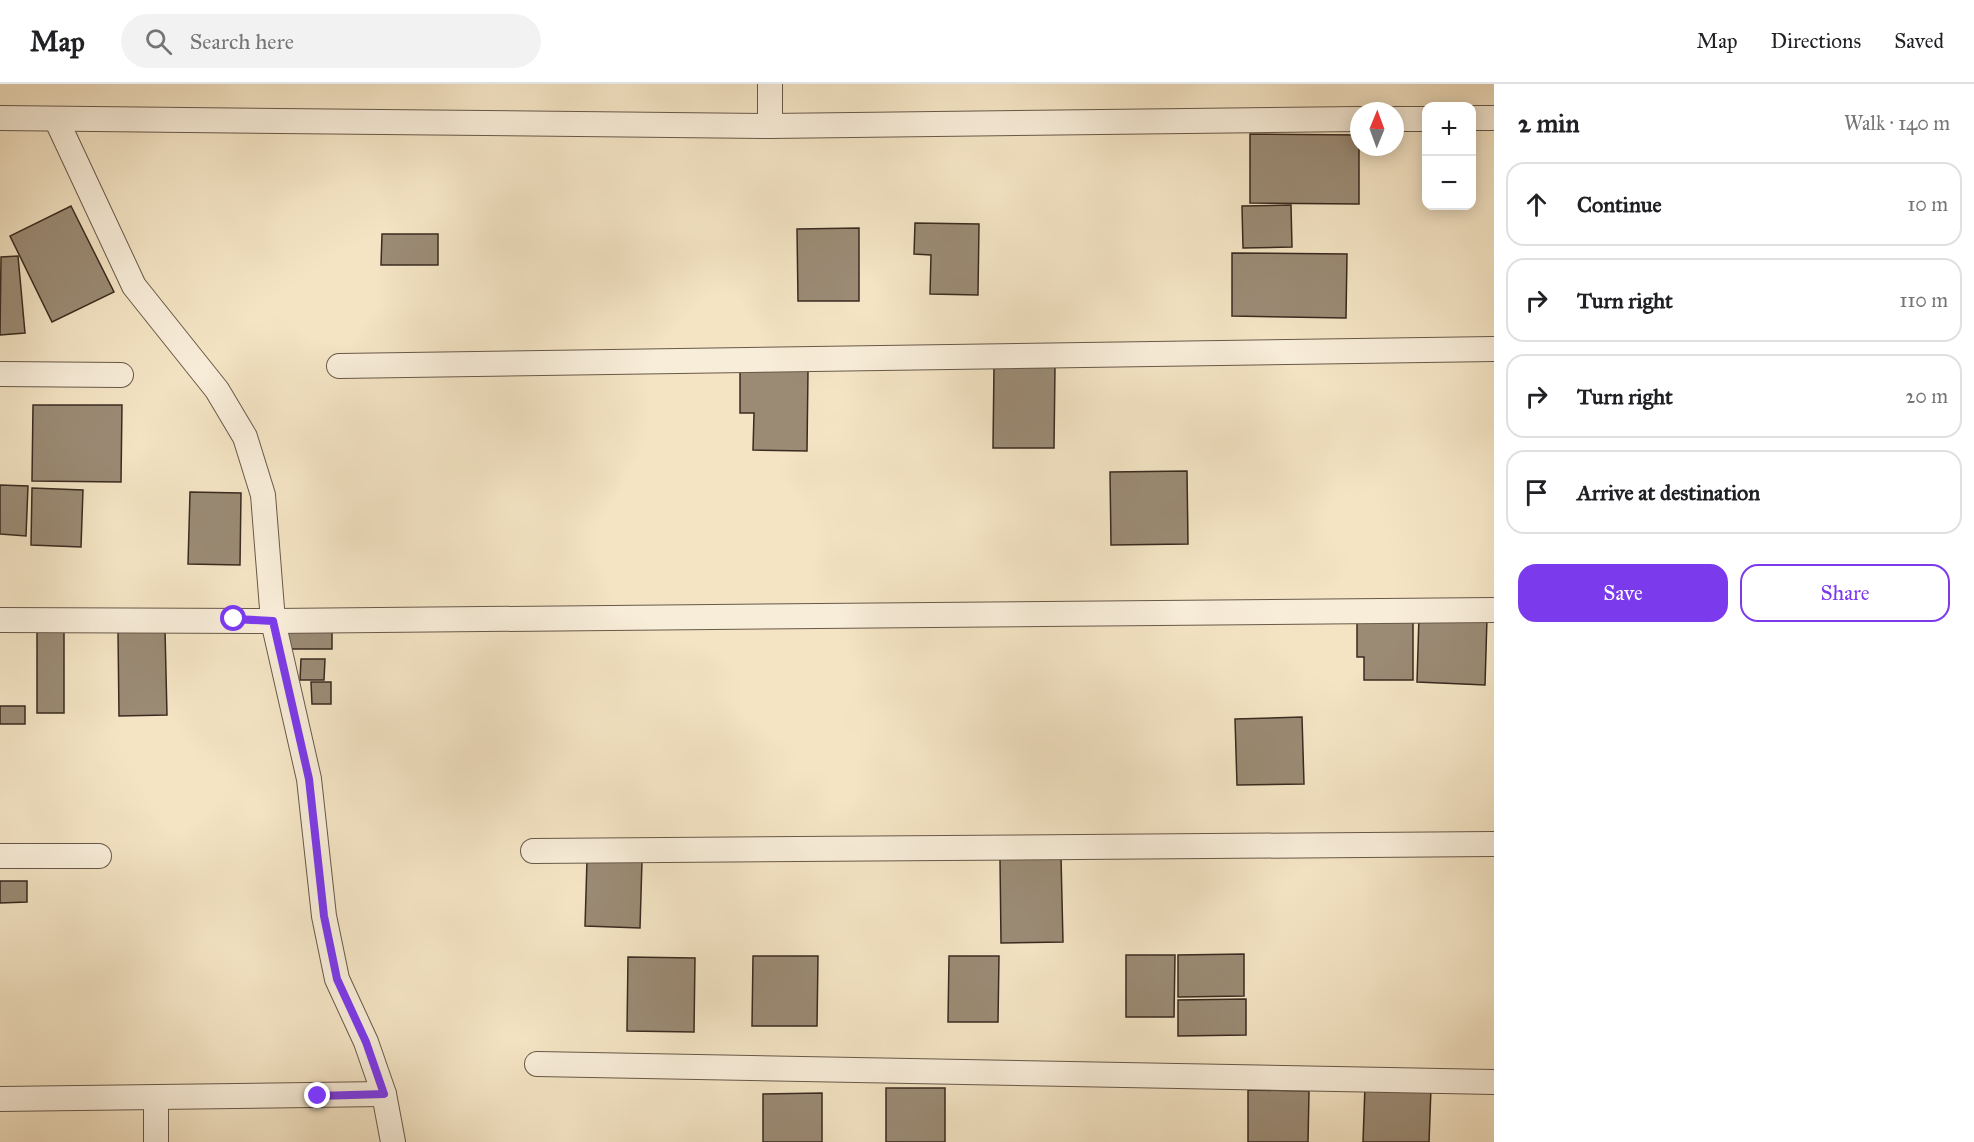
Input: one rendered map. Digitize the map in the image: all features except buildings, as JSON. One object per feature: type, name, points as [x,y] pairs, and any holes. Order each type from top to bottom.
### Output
[{"type":"street","points":[[770,84],[770,126]]},
{"type":"street","points":[[0,118],[770,126],[1350,119]]},
{"type":"street","points":[[1476,118],[1494,118]]},
{"type":"street","points":[[56,119],[134,286],[217,390],[245,437],[263,495],[273,621],[309,779],[324,916],[337,979],[366,1042],[384,1094],[393,1142]]},
{"type":"street","points":[[1404,119],[1422,119]]},
{"type":"street","points":[[339,366],[1494,349]]},
{"type":"street","points":[[0,375],[122,375]]},
{"type":"street","points":[[0,620],[234,619],[273,621],[1494,610]]},
{"type":"street","points":[[533,851],[1494,844]]},
{"type":"street","points":[[0,856],[99,856]]},
{"type":"street","points":[[537,1064],[1494,1082]]},
{"type":"street","points":[[0,1099],[384,1094]]},
{"type":"street","points":[[156,1098],[156,1142]]},
{"type":"route","points":[[234,619],[273,621],[309,779],[324,916],[337,979],[366,1042],[384,1094],[318,1096]]}]
